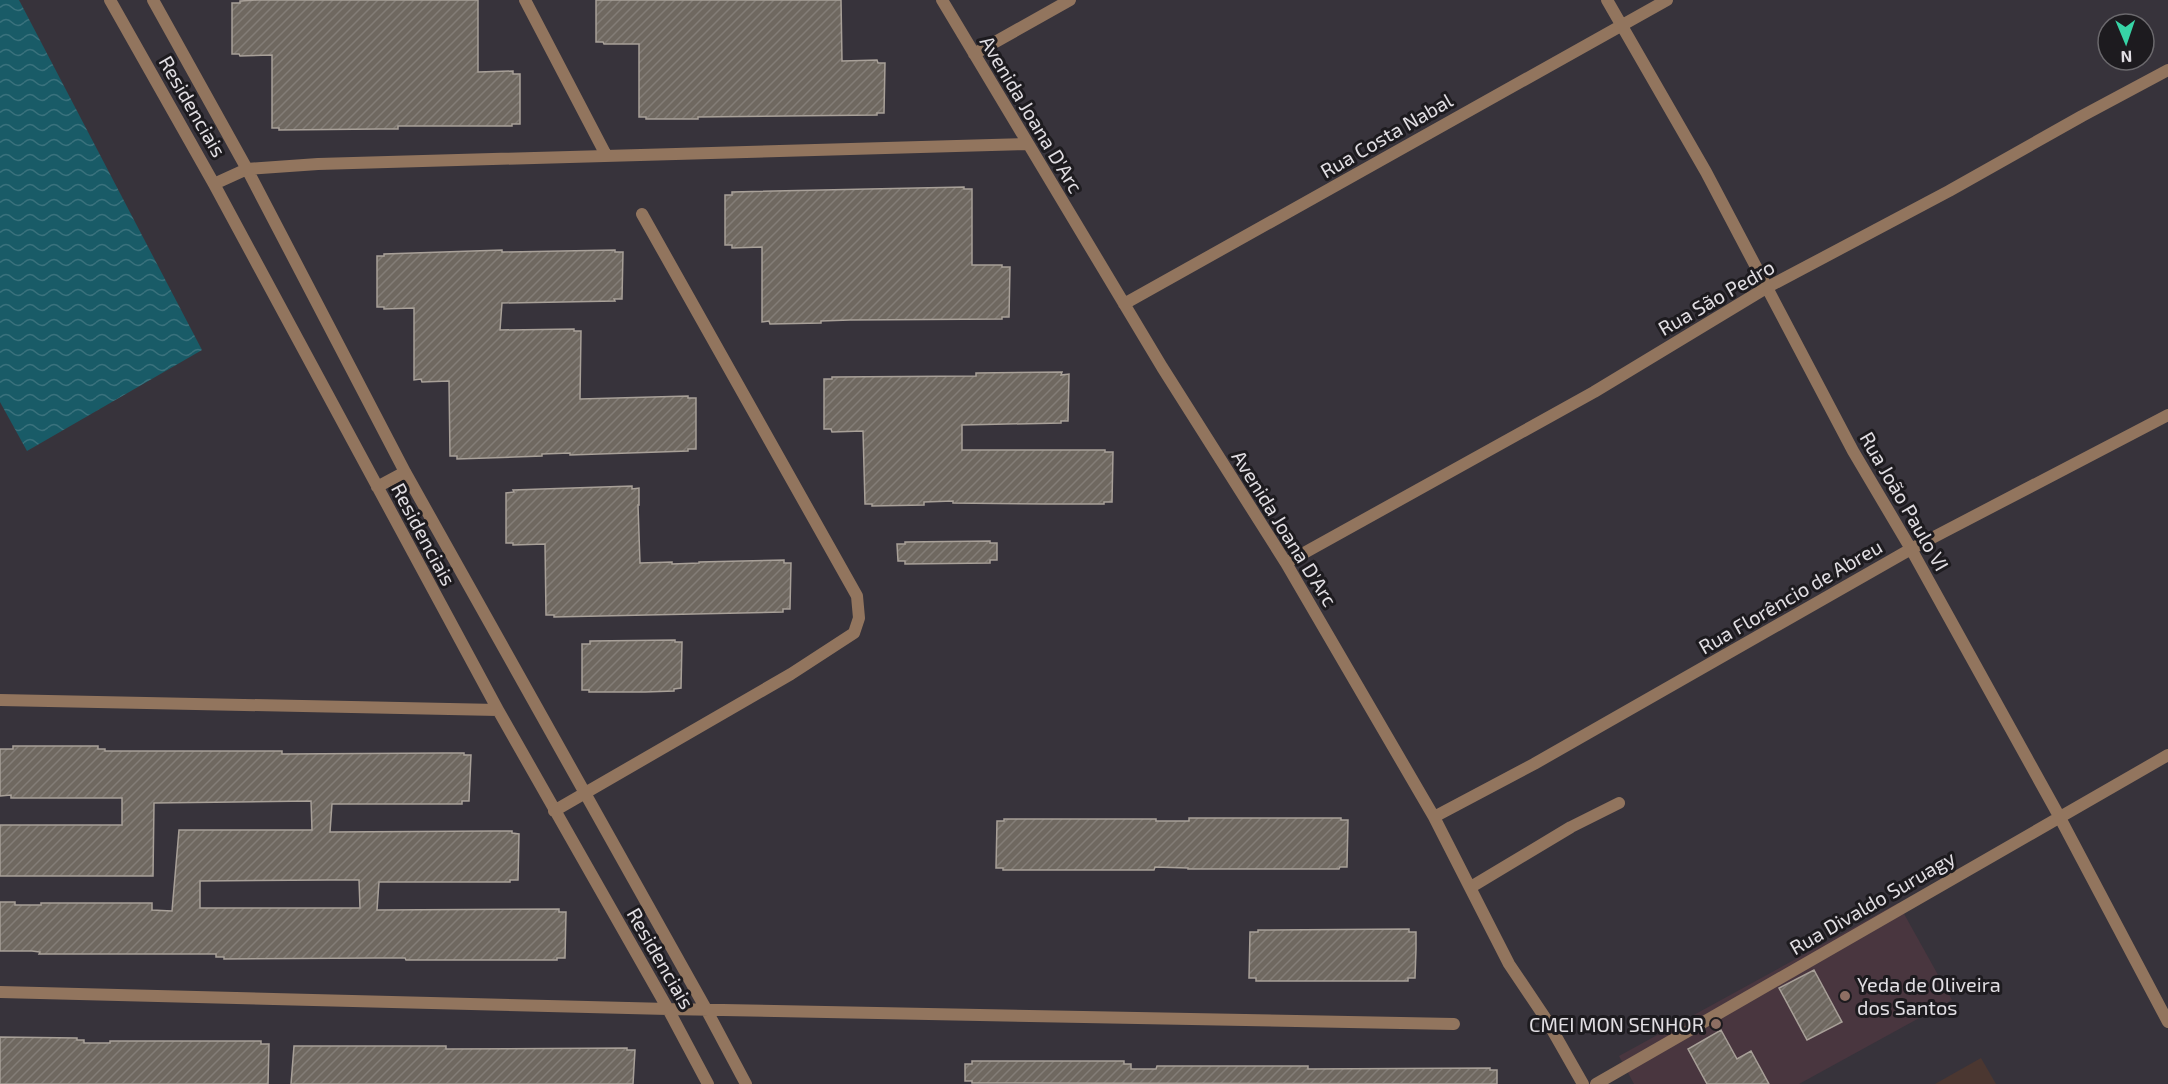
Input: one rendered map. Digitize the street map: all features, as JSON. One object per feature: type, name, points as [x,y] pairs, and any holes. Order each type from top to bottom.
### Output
[{"type":"street","name":"Residenciais","points":[[110,0],[214,184],[498,710],[668,1009],[708,1084]]},
{"type":"street","name":"Residenciais","points":[[153,0],[247,169],[405,472],[746,1084]]},
{"type":"street","points":[[525,0],[606,155]]},
{"type":"street","name":"Avenida Joana D'Arc","points":[[942,0],[1162,367],[1286,563],[1434,817],[1509,964],[1546,1019],[1583,1084]]},
{"type":"street","points":[[974,54],[1070,0]]},
{"type":"street","name":"Rua João Paulo VI","points":[[1607,0],[1706,172],[1852,451],[1911,549],[2059,816],[2168,1022]]},
{"type":"street","name":"Rua Costa Nabal","points":[[1124,304],[1667,0]]},
{"type":"street","name":"Rua São Pedro","points":[[1286,563],[1594,392],[1766,288],[1949,191],[2168,70]]},
{"type":"street","points":[[214,184],[247,169],[329,164],[1028,144]]},
{"type":"street","points":[[554,811],[792,674],[854,633],[859,618],[856,596],[642,214]]},
{"type":"street","name":"Rua Florêncio de Abreu","points":[[1434,817],[1533,764],[1911,549],[2168,415]]},
{"type":"street","points":[[377,487],[405,472]]},
{"type":"street","points":[[0,700],[498,710]]},
{"type":"street","name":"Rua Divaldo Suruagy","points":[[1596,1084],[2168,754]]},
{"type":"street","points":[[1471,887],[1571,827],[1619,803]]},
{"type":"street","points":[[0,992],[668,1009],[1454,1024]]},
{"type":"shaded area","name":"Yeda de Oliveira dos Santos","points":[[1898,903],[1952,1000],[1799,1084],[1634,1084],[1619,1056]]},
{"type":"shaded area","points":[[1981,1058],[1996,1084],[1935,1084]]},
{"type":"water","points":[[0,0],[19,0],[202,350],[27,451],[0,402]]},
{"type":"building","points":[[257,0],[478,0],[478,72],[513,71],[513,74],[520,74],[520,124],[512,124],[512,126],[398,126],[398,129],[279,130],[279,128],[272,128],[272,55],[232,54],[232,3]]},
{"type":"building","points":[[596,0],[841,0],[842,61],[877,60],[878,63],[885,63],[884,113],[877,113],[877,115],[698,117],[698,119],[639,117],[639,44],[596,42]]},
{"type":"building","points":[[964,187],[964,189],[972,189],[972,265],[1010,267],[1009,317],[1002,317],[1002,319],[850,320],[821,321],[821,323],[770,324],[769,321],[762,322],[762,247],[732,248],[732,245],[725,245],[725,195],[732,195],[732,192]]},
{"type":"building","points":[[502,250],[502,252],[615,250],[615,252],[623,252],[622,299],[502,303],[500,330],[574,329],[574,331],[581,331],[580,399],[688,396],[688,398],[696,398],[696,449],[457,459],[457,456],[450,456],[449,381],[414,380],[414,308],[384,309],[384,307],[377,307],[377,256]]},
{"type":"building","points":[[1062,372],[1061,375],[1069,374],[1068,421],[962,425],[962,450],[1105,450],[1105,452],[1113,452],[1112,502],[1045,504],[953,503],[953,501],[924,502],[924,505],[872,506],[872,504],[865,504],[863,431],[832,432],[831,429],[824,429],[824,379],[832,379],[832,377],[976,376],[976,373]]},
{"type":"building","points":[[632,486],[632,489],[639,488],[640,563],[784,560],[784,563],[791,563],[790,609],[783,609],[783,612],[554,617],[554,615],[546,615],[545,544],[513,545],[513,543],[506,543],[506,493],[514,492],[513,490]]},
{"type":"building","points":[[990,541],[990,543],[997,543],[997,560],[990,560],[990,563],[905,564],[905,561],[898,561],[897,544],[905,544],[905,542]]},
{"type":"building","points":[[675,640],[675,642],[682,642],[681,688],[674,689],[674,691],[645,692],[582,690],[582,644],[590,644],[590,641]]},
{"type":"building","points":[[13,746],[98,746],[98,749],[105,749],[105,751],[282,751],[282,754],[464,753],[464,755],[471,755],[469,801],[462,801],[462,804],[332,804],[330,832],[512,831],[512,833],[519,834],[518,880],[510,880],[510,882],[379,882],[377,910],[559,909],[559,912],[566,912],[565,958],[557,958],[557,960],[224,959],[224,957],[216,957],[216,954],[39,954],[40,952],[32,951],[0,951],[0,902],[15,902],[15,905],[152,903],[152,910],[172,911],[179,830],[312,830],[311,801],[154,803],[153,876],[0,876],[0,825],[122,825],[122,798],[11,798],[11,795],[0,796],[0,749],[13,749]],"holes":[[[359,880],[360,908],[200,908],[200,881]]]},
{"type":"building","points":[[1189,818],[1341,818],[1341,820],[1348,820],[1347,867],[1339,869],[1188,869],[1155,867],[1154,870],[1003,870],[1003,868],[996,868],[997,821],[1004,821],[1004,819],[1189,821]]},
{"type":"building","points":[[1409,929],[1409,932],[1416,932],[1416,949],[1415,978],[1408,978],[1408,981],[1256,981],[1256,978],[1249,978],[1250,932],[1258,932],[1258,930]]},
{"type":"building","points":[[1814,970],[1842,1022],[1807,1040],[1779,988]]},
{"type":"building","points":[[1721,1030],[1737,1059],[1751,1051],[1769,1084],[1707,1084],[1688,1049]]},
{"type":"building","points":[[0,1037],[77,1038],[77,1040],[84,1040],[84,1043],[261,1041],[261,1044],[269,1044],[268,1084],[0,1084]]},
{"type":"building","points":[[294,1046],[446,1046],[446,1049],[627,1048],[627,1050],[635,1050],[633,1084],[291,1084]]},
{"type":"building","points":[[972,1061],[1124,1061],[1124,1064],[1131,1064],[1131,1069],[1156,1069],[1157,1066],[1308,1066],[1308,1069],[1490,1068],[1490,1070],[1497,1070],[1497,1084],[972,1083],[972,1081],[965,1081],[965,1064],[972,1064]]},
{"type":"place","name":"Yeda de Oliveira dos Santos","points":[[1845,996]]},
{"type":"place","name":"CMEI MON SENHOR","points":[[1716,1024]]}]
